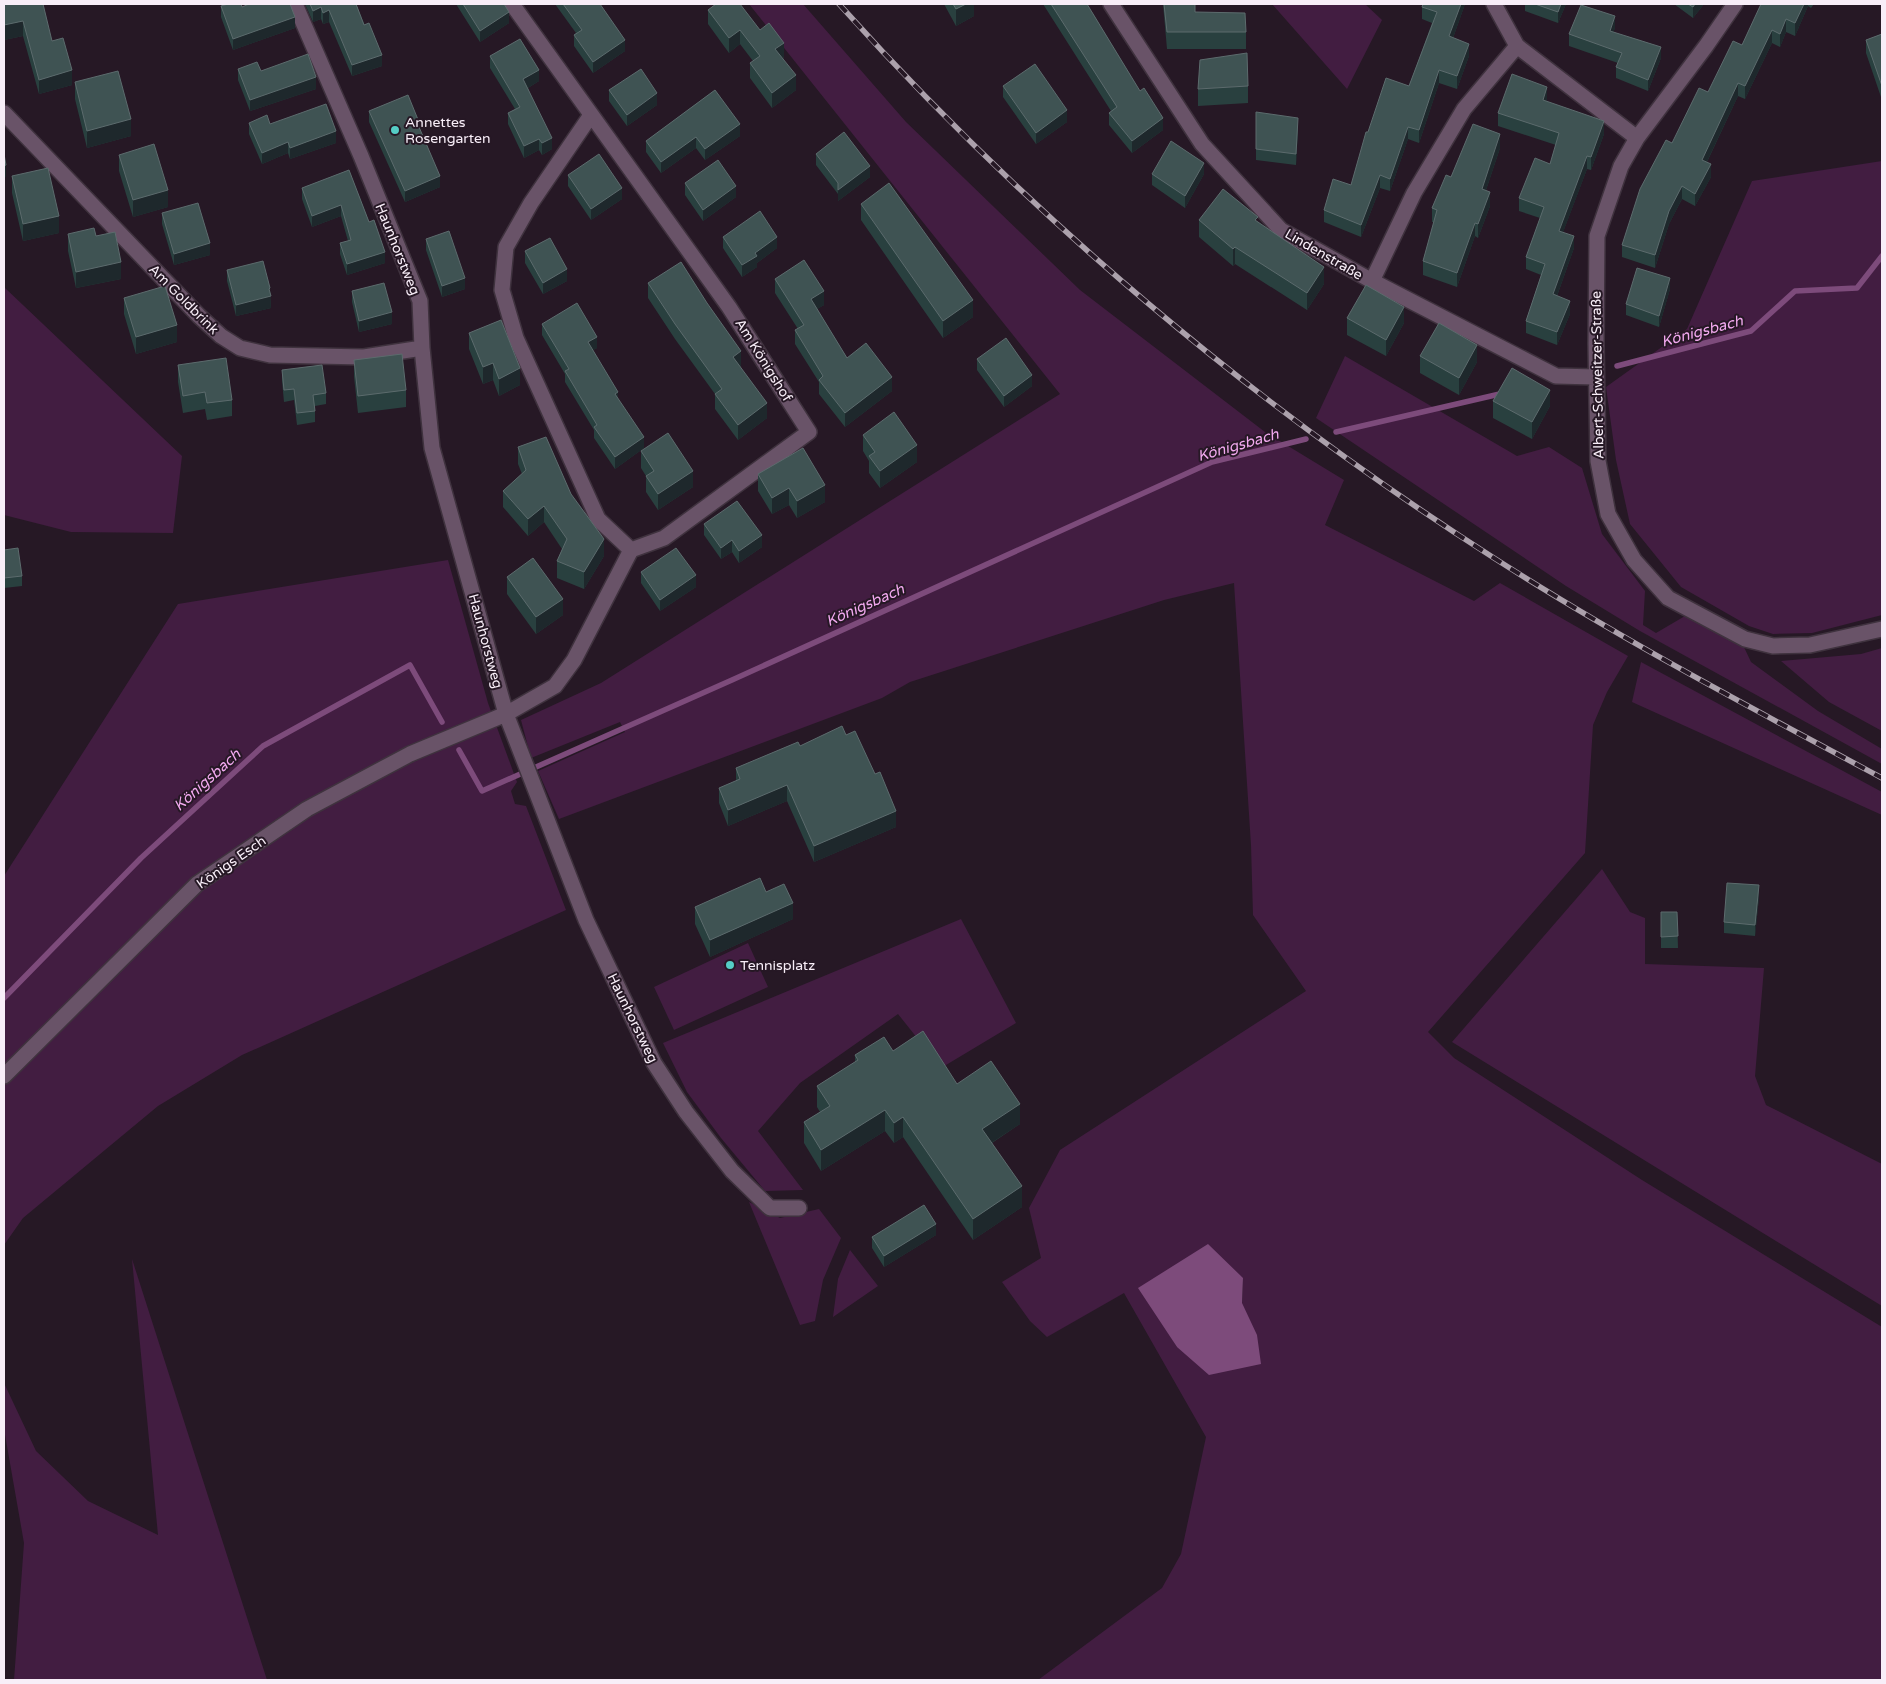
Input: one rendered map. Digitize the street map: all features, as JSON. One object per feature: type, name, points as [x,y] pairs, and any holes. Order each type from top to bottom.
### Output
[{"type":"street","name":"Haunhorstweg","points":[[295,4],[361,156],[420,301],[422,348],[432,448],[506,714],[586,920],[654,1063],[686,1112],[738,1178],[770,1208],[799,1208]]},
{"type":"street","name":"Am Königshof","points":[[512,4],[729,307],[809,432],[664,538],[631,550]]},
{"type":"street","name":"Lindenstraße","points":[[1111,4],[1202,144],[1281,230],[1372,281],[1556,376],[1596,377]]},
{"type":"street","points":[[1494,4],[1517,46],[1637,138]]},
{"type":"street","name":"Albert-Schweitzer-Straße","points":[[1735,4],[1637,138],[1621,166],[1597,236],[1596,377],[1598,462],[1608,514],[1634,560],[1668,598],[1745,640],[1773,646],[1810,645],[1882,629]]},
{"type":"street","points":[[1372,281],[1414,193],[1464,108],[1517,46]]},
{"type":"street","name":"Am Goldbrink","points":[[4,113],[199,316],[221,336],[240,348],[270,355],[364,357],[422,348]]},
{"type":"street","points":[[506,714],[555,686],[574,660],[631,550],[598,519],[516,338],[502,290],[506,247],[531,202],[591,115]]},
{"type":"street","name":"Königs Esch","points":[[4,1076],[197,884],[307,809],[410,754],[506,714]]},
{"type":"shaded area","points":[[749,4],[803,4],[906,122],[1080,290],[1265,432],[1344,480],[1325,525],[1474,601],[1500,583],[1628,656],[1607,692],[1593,725],[1585,853],[1428,1032],[1454,1058],[1642,1180],[1882,1327],[1882,1680],[1038,1680],[1162,1588],[1181,1554],[1206,1437],[1124,1293],[1047,1337],[1030,1321],[1002,1282],[1041,1258],[1029,1208],[1060,1150],[1306,991],[1253,915],[1251,845],[1234,583],[1164,600],[910,682],[882,698],[559,819],[538,771],[625,732],[620,722],[531,758],[521,720],[601,683],[1060,394]],"holes":[[[1243,1278],[1242,1303],[1177,1347],[1167,1330]]]},
{"type":"shaded area","points":[[1272,4],[1365,4],[1382,20],[1347,89]]},
{"type":"shaded area","points":[[1882,161],[1882,615],[1812,633],[1773,634],[1749,626],[1681,587],[1630,524],[1616,460],[1606,387],[1687,329],[1752,181]]},
{"type":"shaded area","points":[[4,287],[182,456],[173,533],[71,532],[4,515]]},
{"type":"shaded area","points":[[1345,356],[1517,456],[1549,447],[1582,468],[1602,534],[1645,591],[1643,625],[1656,633],[1685,616],[1697,620],[1743,645],[1751,662],[1818,711],[1882,749],[1882,764],[1640,631],[1566,586],[1316,418]]},
{"type":"shaded area","points":[[448,560],[488,703],[517,782],[511,791],[515,804],[526,806],[566,910],[242,1055],[158,1106],[23,1218],[4,1245],[4,876],[178,604]]},
{"type":"shaded area","points":[[1882,648],[1882,731],[1829,702],[1781,661],[1861,654]]},
{"type":"shaded area","points":[[1641,662],[1882,792],[1882,815],[1632,702]]},
{"type":"shaded area","points":[[1602,869],[1630,912],[1645,918],[1645,964],[1764,968],[1755,1076],[1766,1105],[1882,1164],[1882,1306],[1452,1042]]},
{"type":"shaded area","points":[[961,919],[1016,1023],[941,1068],[898,1014],[800,1083],[758,1131],[803,1190],[765,1191],[721,1138],[687,1092],[663,1043]]},
{"type":"shaded area","name":"Tennisplatz","points":[[748,943],[768,987],[674,1030],[654,987]]},
{"type":"shaded area","points":[[749,1202],[780,1218],[819,1209],[841,1238],[823,1280],[815,1321],[800,1325]]},
{"type":"shaded area","points":[[1208,1244],[1243,1278],[1242,1303],[1257,1335],[1261,1364],[1209,1375],[1177,1347],[1138,1288]]},
{"type":"shaded area","points":[[850,1250],[878,1286],[833,1317],[838,1279]]},
{"type":"shaded area","points":[[132,1259],[267,1680],[14,1680],[24,1543],[4,1429],[4,1383],[36,1451],[88,1501],[158,1535]]},
{"type":"building","points":[[4,4],[43,4],[52,41],[63,38],[72,70],[39,80],[23,21],[4,25]]},
{"type":"building","points":[[241,4],[242,7],[249,4],[290,4],[295,17],[233,39],[221,6]]},
{"type":"building","points":[[310,4],[356,4],[364,25],[369,23],[382,55],[352,65],[329,10],[323,13],[321,7],[313,11]]},
{"type":"building","points":[[463,4],[504,4],[509,12],[480,31]]},
{"type":"building","points":[[563,4],[600,4],[625,40],[593,62],[574,35],[582,30]]},
{"type":"building","points":[[716,4],[740,4],[760,30],[769,23],[784,43],[775,49],[796,75],[772,93],[750,63],[760,56],[740,30],[729,38],[708,10]]},
{"type":"building","points":[[953,4],[966,4],[956,9]]},
{"type":"building","points":[[1051,4],[1087,4],[1140,91],[1144,88],[1163,118],[1132,141],[1109,113],[1117,107]]},
{"type":"building","points":[[1164,4],[1195,4],[1195,12],[1245,13],[1246,32],[1167,32]]},
{"type":"building","points":[[1423,4],[1461,4],[1449,36],[1469,44],[1457,76],[1439,70],[1419,130],[1408,127],[1390,179],[1380,175],[1361,225],[1324,210],[1333,179],[1351,185],[1366,132],[1368,132],[1386,78],[1409,86],[1437,12],[1422,7]]},
{"type":"building","points":[[1535,4],[1561,4],[1558,12]]},
{"type":"building","points":[[1761,4],[1804,4],[1795,23],[1786,19],[1780,34],[1772,30],[1745,86],[1738,83],[1702,160],[1711,164],[1695,194],[1682,186],[1669,211],[1655,255],[1622,245],[1640,189],[1666,140],[1672,143],[1699,88],[1708,92],[1733,41],[1742,45]]},
{"type":"building","points":[[1581,5],[1615,16],[1610,31],[1661,47],[1648,80],[1616,67],[1622,53],[1569,34]]},
{"type":"building","points":[[1882,34],[1882,86],[1866,40]]},
{"type":"building","points":[[520,39],[539,70],[523,79],[552,138],[542,143],[539,139],[524,146],[508,113],[520,107],[490,56]]},
{"type":"building","points":[[1247,53],[1248,86],[1198,89],[1200,60]]},
{"type":"building","points":[[308,54],[316,77],[250,100],[238,69],[257,62],[261,71]]},
{"type":"building","points":[[1035,64],[1067,110],[1036,133],[1003,86]]},
{"type":"building","points":[[641,69],[657,93],[627,115],[609,90]]},
{"type":"building","points":[[118,71],[131,119],[87,131],[75,82]]},
{"type":"building","points":[[1512,74],[1547,87],[1543,100],[1604,121],[1591,157],[1587,156],[1559,231],[1574,236],[1553,294],[1570,301],[1557,332],[1526,321],[1545,264],[1526,257],[1544,207],[1519,198],[1535,158],[1550,164],[1559,133],[1498,113]]},
{"type":"building","points":[[715,90],[740,124],[705,149],[696,137],[661,162],[646,141]]},
{"type":"building","points":[[408,95],[421,127],[419,127],[440,176],[405,191],[369,111]]},
{"type":"building","points":[[326,104],[336,131],[290,148],[288,142],[262,153],[249,123],[267,115],[270,124]]},
{"type":"building","points":[[1256,112],[1298,118],[1296,154],[1256,149]]},
{"type":"building","points":[[1473,124],[1500,134],[1482,189],[1490,192],[1478,224],[1475,223],[1457,273],[1423,261],[1437,210],[1432,208],[1446,175],[1451,177]]},
{"type":"building","points":[[844,132],[870,166],[838,190],[838,183],[816,154]]},
{"type":"building","points":[[1171,141],[1204,163],[1185,196],[1152,174]]},
{"type":"building","points":[[154,144],[168,190],[133,200],[119,155]]},
{"type":"building","points":[[599,154],[622,188],[591,209],[568,175]]},
{"type":"building","points":[[718,160],[736,186],[703,210],[685,183]]},
{"type":"building","points":[[48,168],[59,216],[23,224],[12,176]]},
{"type":"building","points":[[349,170],[369,222],[374,220],[385,252],[347,264],[340,243],[351,240],[341,205],[312,216],[302,188]]},
{"type":"building","points":[[889,183],[973,300],[943,321],[861,204]]},
{"type":"building","points":[[1223,189],[1258,217],[1255,220],[1324,267],[1307,293],[1235,247],[1233,249],[1199,220]]},
{"type":"building","points":[[198,203],[210,243],[174,254],[162,213]]},
{"type":"building","points":[[760,211],[777,237],[755,253],[757,256],[742,265],[723,237]]},
{"type":"building","points":[[94,228],[96,236],[115,232],[121,262],[76,272],[68,234]]},
{"type":"building","points":[[449,231],[465,278],[442,286],[426,239]]},
{"type":"building","points":[[550,238],[567,269],[543,283],[525,251]]},
{"type":"building","points":[[804,260],[824,291],[811,299],[847,358],[866,343],[892,377],[845,413],[819,380],[823,376],[795,330],[804,325],[775,279]]},
{"type":"building","points":[[263,261],[271,296],[236,305],[227,270]]},
{"type":"building","points":[[681,262],[741,351],[733,357],[767,403],[738,425],[715,394],[722,389],[648,283]]},
{"type":"building","points":[[1637,268],[1670,278],[1659,316],[1626,304]]},
{"type":"building","points":[[384,283],[392,312],[359,321],[352,291]]},
{"type":"building","points":[[1366,285],[1404,307],[1386,340],[1347,318]]},
{"type":"building","points":[[165,286],[177,325],[136,337],[124,298]]},
{"type":"building","points":[[577,303],[597,337],[588,342],[618,392],[615,394],[644,437],[615,457],[594,427],[597,425],[565,371],[569,369],[542,324]]},
{"type":"building","points":[[501,320],[520,368],[499,379],[493,363],[483,367],[469,333]]},
{"type":"building","points":[[1439,323],[1477,345],[1459,378],[1420,356]]},
{"type":"building","points":[[1006,338],[1032,375],[1004,396],[977,359]]},
{"type":"building","points":[[402,354],[406,390],[358,396],[354,360]]},
{"type":"building","points":[[226,358],[232,400],[207,403],[205,392],[183,396],[178,365]]},
{"type":"building","points":[[322,365],[326,393],[313,395],[315,411],[297,413],[294,389],[284,390],[282,370]]},
{"type":"building","points":[[1512,368],[1550,390],[1532,422],[1493,401]]},
{"type":"building","points":[[894,412],[917,445],[880,471],[869,456],[875,452],[863,435]]},
{"type":"building","points":[[668,433],[693,471],[658,494],[646,476],[654,471],[641,451]]},
{"type":"building","points":[[546,437],[571,494],[604,539],[584,572],[557,561],[567,539],[544,506],[528,519],[503,491],[526,470],[518,447]]},
{"type":"building","points":[[803,448],[825,485],[797,501],[789,488],[772,498],[758,474]]},
{"type":"building","points":[[737,501],[762,535],[739,551],[732,540],[721,548],[704,524]]},
{"type":"building","points":[[18,548],[22,576],[4,578],[4,550]]},
{"type":"building","points":[[676,548],[696,575],[660,600],[641,572]]},
{"type":"building","points":[[533,558],[563,599],[536,617],[507,577]]},
{"type":"building","points":[[842,726],[846,735],[855,731],[875,774],[880,772],[896,811],[814,846],[787,785],[728,810],[719,788],[740,779],[736,768],[798,742],[800,746]]},
{"type":"building","points":[[760,878],[766,892],[784,884],[793,903],[710,940],[695,907]]},
{"type":"building","points":[[1727,883],[1759,885],[1755,925],[1724,922]]},
{"type":"building","points":[[1661,912],[1677,912],[1678,936],[1661,937]]},
{"type":"building","points":[[923,1031],[957,1084],[991,1061],[1020,1104],[982,1129],[1022,1186],[973,1219],[903,1117],[894,1123],[885,1110],[821,1150],[804,1122],[830,1106],[817,1086],[858,1060],[855,1055],[884,1037],[893,1051]]},
{"type":"building","points":[[924,1205],[936,1224],[884,1256],[872,1237]]},
{"type":"waterway","name":"Königsbach","points":[[1617,366],[1751,331],[1795,291],[1857,288],[1882,256]]},
{"type":"waterway","name":"Königsbach","points":[[1336,432],[1504,393]]},
{"type":"waterway","name":"Königsbach","points":[[459,750],[482,791],[732,680],[1212,462],[1306,439]]},
{"type":"waterway","name":"Königsbach","points":[[4,998],[141,858],[263,746],[410,665],[442,722]]},
{"type":"railway","points":[[839,4],[912,82],[1066,232],[1231,371],[1317,437],[1405,499],[1541,588],[1686,672],[1882,778]]},
{"type":"place","name":"Annettes Rosengarten","points":[[395,130]]},
{"type":"place","name":"Tennisplatz","points":[[730,965]]}]
